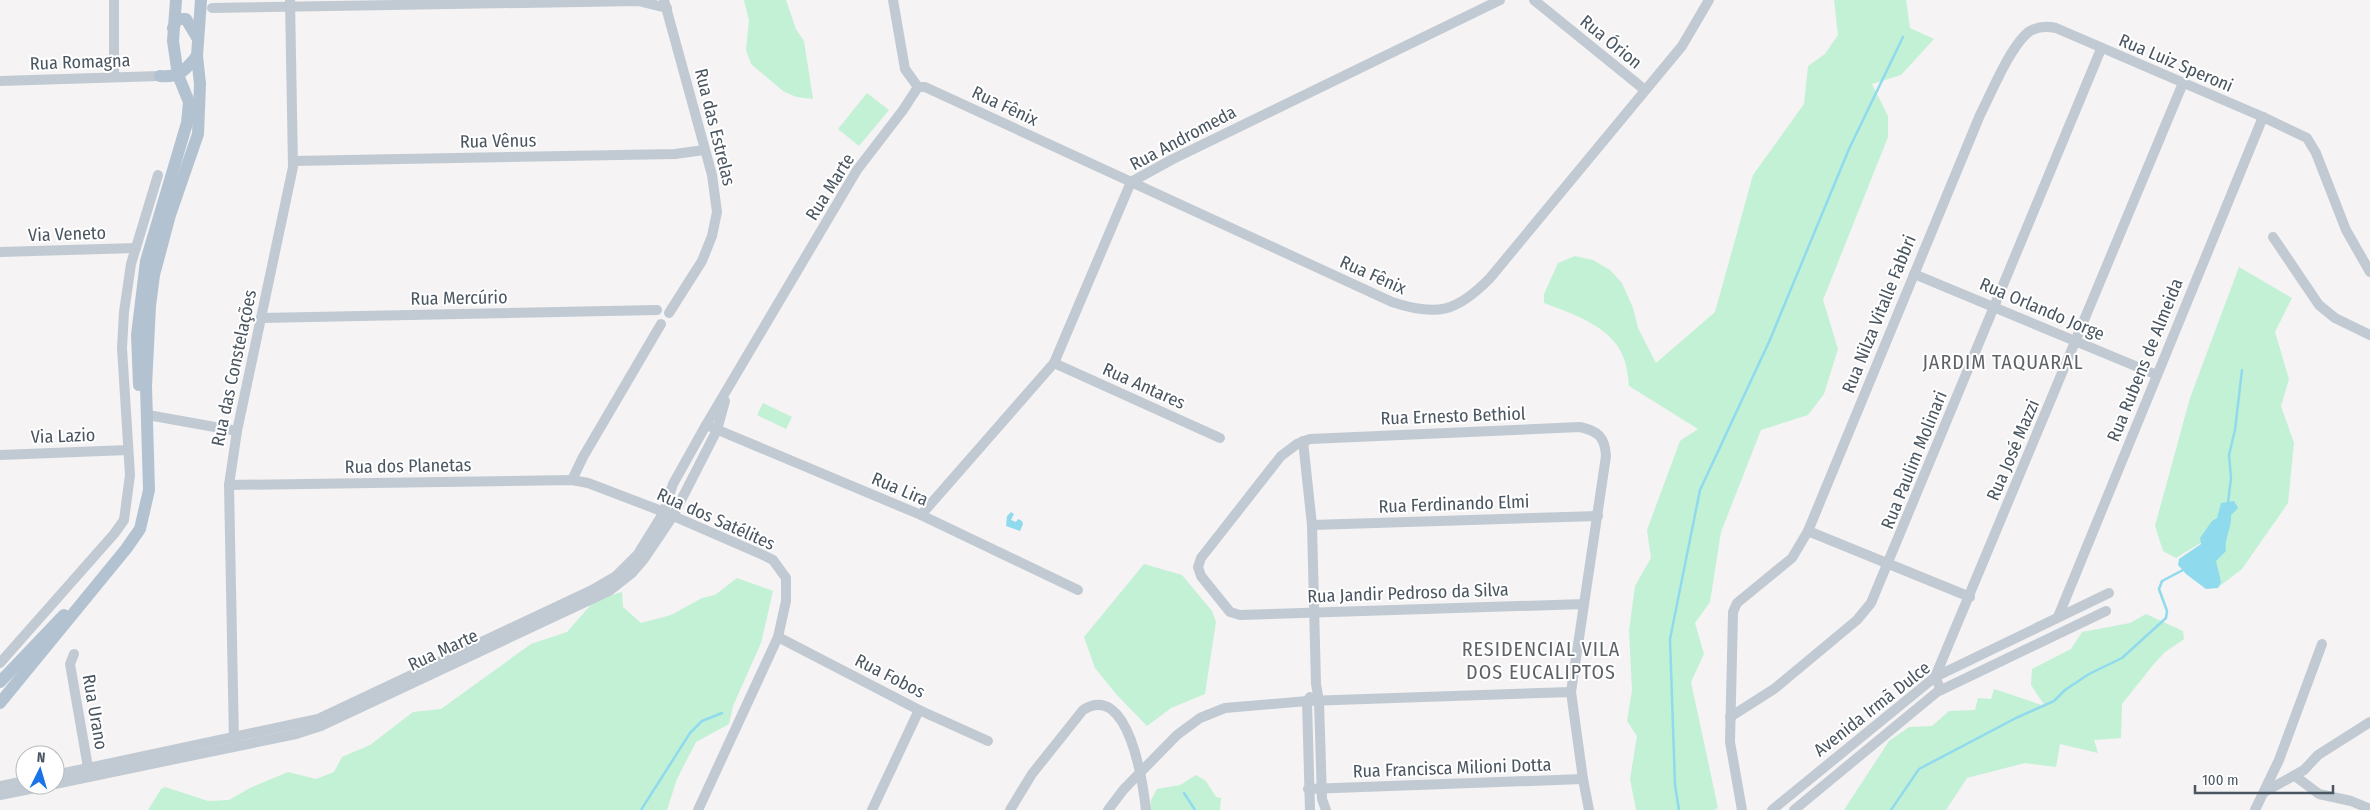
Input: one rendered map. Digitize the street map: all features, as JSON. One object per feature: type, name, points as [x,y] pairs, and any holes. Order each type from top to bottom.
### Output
[{"type":"main road","points":[[160,76],[169,63],[176,0]]},
{"type":"main road","points":[[0,703],[126,550],[140,529],[149,490],[146,386],[153,283],[170,215],[198,134],[200,84],[197,56],[207,4]]},
{"type":"main road","points":[[0,682],[72,607],[97,577],[122,545],[139,512],[142,474],[137,335],[140,304],[150,243],[185,134],[189,102],[178,76],[173,36],[177,20],[186,19],[193,26],[199,40]]},
{"type":"main road","points":[[160,76],[178,76],[186,71],[197,56]]},
{"type":"main road","points":[[160,76],[177,84],[185,92]]},
{"type":"street","points":[[114,0],[114,77]]},
{"type":"street","points":[[893,0],[905,69],[918,87]]},
{"type":"street","name":"Rua Andromeda","points":[[921,515],[1054,363],[1131,182],[1173,159],[1500,0]]},
{"type":"street","name":"Rua Órion","points":[[1534,0],[1645,90]]},
{"type":"street","name":"Rua Fênix","points":[[918,87],[925,87],[1392,302],[1423,312],[1433,311],[1453,306],[1466,300],[1485,284],[1682,46],[1709,0]]},
{"type":"street","points":[[207,4],[638,1],[666,4]]},
{"type":"street","name":"Rua das Constelações","points":[[234,741],[228,485],[237,431],[293,160],[290,3]]},
{"type":"street","name":"Rua das Estrelas","points":[[666,4],[716,194],[715,220],[702,261],[669,313]]},
{"type":"street","name":"Rua Luiz Speroni","points":[[2043,26],[2056,28],[2101,49],[2296,131],[2307,138],[2316,153],[2346,230],[2370,272]]},
{"type":"street","name":"Rua Nilza Vitalle Fabbri","points":[[1730,717],[1732,617],[1735,607],[1737,603],[1792,558],[1808,531],[1980,115],[2001,74],[2024,37],[2031,31],[2043,26]]},
{"type":"street","name":"Rua Paulim Molinari","points":[[1730,717],[1774,690],[1857,620],[1871,603],[2101,49]]},
{"type":"street","name":"Rua Romagna","points":[[0,81],[160,76]]},
{"type":"street","name":"Rua José Mazzi","points":[[1935,677],[2183,83]]},
{"type":"street","name":"Rua Marte","points":[[668,514],[673,484],[706,425],[857,170],[903,110],[918,87]]},
{"type":"street","name":"Rua Rubens de Almeida","points":[[2058,617],[2262,117]]},
{"type":"street","name":"Rua Vênus","points":[[293,160],[675,154],[704,150]]},
{"type":"street","points":[[0,663],[114,534],[124,520],[130,475],[122,348],[124,312],[136,248],[158,175]]},
{"type":"street","points":[[2273,237],[2318,305],[2335,318],[2370,335]]},
{"type":"street","name":"Via Veneto","points":[[0,252],[136,248]]},
{"type":"street","name":"Rua Orlando Jorge","points":[[1914,274],[2157,375]]},
{"type":"street","points":[[572,480],[583,457],[661,324],[667,322],[669,313],[664,309],[657,310],[655,313],[655,320],[661,324]]},
{"type":"street","name":"Rua Mercúrio","points":[[261,318],[657,310]]},
{"type":"street","name":"Rua Antares","points":[[1054,363],[1220,438]]},
{"type":"street","name":"Rua Marte","points":[[65,780],[89,772],[234,741],[318,719],[592,590],[616,576],[638,554],[668,514],[696,469],[717,430],[729,388]]},
{"type":"street","points":[[148,415],[237,431]]},
{"type":"street","name":"Rua Lira","points":[[706,425],[921,515],[1078,590]]},
{"type":"street","name":"Rua Ernesto Bethiol","points":[[1303,441],[1323,437],[1580,427],[1595,431],[1602,436],[1606,445],[1598,516]]},
{"type":"street","points":[[1303,441],[1312,525],[1316,684],[1319,701],[1322,788],[1326,810]]},
{"type":"street","name":"Rua Jandir Pedroso da Silva","points":[[1303,441],[1280,456],[1199,562],[1201,576],[1233,613],[1314,613],[1584,604]]},
{"type":"street","name":"Via Lazio","points":[[0,455],[128,450]]},
{"type":"street","points":[[583,457],[588,483]]},
{"type":"street","points":[[684,464],[696,469]]},
{"type":"street","name":"Rua dos Planetas","points":[[228,485],[572,480],[588,483]]},
{"type":"street","name":"Rua dos Satélites","points":[[588,483],[668,514],[763,555],[773,560],[786,578],[788,589],[778,637],[698,810]]},
{"type":"street","points":[[1589,810],[1571,692],[1598,516]]},
{"type":"street","name":"Rua Ferdinando Elmi","points":[[1312,525],[1598,516]]},
{"type":"street","points":[[1808,531],[1970,597]]},
{"type":"street","name":"Avenida Irmã Dulce","points":[[1772,810],[1935,677],[2108,593]]},
{"type":"street","name":"Avenida Irmã Dulce","points":[[1794,810],[1942,690],[2106,611]]},
{"type":"street","points":[[2058,617],[2062,631]]},
{"type":"street","name":"Rua Fobos","points":[[778,637],[919,710],[988,741]]},
{"type":"street","points":[[2255,810],[2266,791],[2322,644]]},
{"type":"street","name":"Rua Urano","points":[[74,654],[70,664],[89,772]]},
{"type":"street","points":[[1935,677],[1942,690]]},
{"type":"street","points":[[1310,810],[1307,701],[1316,684]]},
{"type":"street","points":[[1108,810],[1124,789],[1142,773],[1176,735],[1195,721],[1225,708],[1307,701],[1571,692]]},
{"type":"street","points":[[1010,810],[1046,755],[1083,710],[1090,706],[1106,707],[1114,711],[1126,727],[1142,773],[1146,810]]},
{"type":"street","points":[[872,810],[919,710]]},
{"type":"street","points":[[1730,717],[1730,742],[1742,810]]},
{"type":"street","points":[[2266,791],[2295,776],[2318,755],[2370,722]]},
{"type":"street","name":"Rua Marte","points":[[65,773],[89,772]]},
{"type":"street","points":[[2295,776],[2319,794],[2351,801],[2370,809]]},
{"type":"street","name":"Rua Francisca Milioni Dotta","points":[[1308,789],[1583,779]]},
{"type":"street","points":[[0,786],[15,782]]},
{"type":"street","points":[[0,795],[15,792]]},
{"type":"green space","points":[[744,0],[786,0],[796,29],[804,41],[813,99],[796,97],[783,91],[751,64],[746,50],[749,20]]},
{"type":"green space","points":[[1834,0],[1906,0],[1910,28],[1934,39],[1901,75],[1872,84],[1888,116],[1888,137],[1823,300],[1838,349],[1824,394],[1808,415],[1761,430],[1721,532],[1710,602],[1695,623],[1704,654],[1691,682],[1718,808],[1714,810],[1636,810],[1630,779],[1637,736],[1627,721],[1632,690],[1629,631],[1635,586],[1651,558],[1647,530],[1680,441],[1698,429],[1629,386],[1624,359],[1619,348],[1611,338],[1579,317],[1544,303],[1544,294],[1558,263],[1575,256],[1593,260],[1610,270],[1622,283],[1633,308],[1638,328],[1656,363],[1715,312],[1753,175],[1804,104],[1808,66],[1825,54],[1838,35]]},
{"type":"green space","points":[[867,93],[889,110],[859,146],[838,129]]},
{"type":"green space","points":[[2239,267],[2292,298],[2275,332],[2289,379],[2281,406],[2294,443],[2288,503],[2242,569],[2216,589],[2215,534],[2176,558],[2163,551],[2155,526],[2190,398]]},
{"type":"green space","points":[[763,403],[792,417],[786,429],[757,415]]},
{"type":"green space","points":[[1144,564],[1182,575],[1212,611],[1216,622],[1205,694],[1171,708],[1147,726],[1116,694],[1095,668],[1084,637]]},
{"type":"green space","points":[[737,578],[773,591],[761,643],[733,706],[729,724],[696,742],[677,779],[667,810],[148,810],[161,789],[165,787],[208,801],[229,800],[250,788],[288,772],[316,779],[334,772],[342,757],[370,745],[413,712],[441,709],[531,644],[567,632],[595,600],[622,592],[623,607],[641,623],[671,615],[702,598],[715,595]]},
{"type":"green space","points":[[2146,614],[2183,631],[2184,639],[2165,652],[2122,704],[2121,738],[2094,740],[2098,753],[2060,744],[2056,767],[2025,763],[1967,778],[1946,810],[1844,810],[1889,741],[1909,727],[1932,726],[1949,711],[1975,710],[1978,698],[1991,699],[1994,689],[2045,706],[2031,685],[2032,669],[2071,649],[2082,632],[2130,623]]},
{"type":"green space","points":[[1196,775],[1206,781],[1216,797],[1221,798],[1220,810],[1150,810],[1151,800],[1157,789],[1180,785]]},
{"type":"water","points":[[2234,501],[2238,508],[2231,515],[2226,551],[2216,561],[2221,582],[2218,588],[2206,589],[2186,574],[2178,565],[2179,559],[2201,544],[2200,538],[2212,521],[2217,518],[2221,503]]},
{"type":"water","points":[[1011,512],[1014,514],[1011,520],[1016,522],[1018,519],[1022,521],[1023,524],[1020,531],[1006,526],[1007,516]]},
{"type":"waterway","points":[[1679,810],[1675,785],[1670,639],[1700,490],[1769,342],[1849,149],[1903,37]]},
{"type":"waterway","points":[[2228,503],[2231,478],[2229,455],[2235,430],[2242,370]]},
{"type":"waterway","points":[[1891,810],[1919,769],[2016,718],[2054,701],[2065,690],[2089,674],[2122,658],[2166,618],[2167,611],[2159,589],[2162,581],[2185,569]]},
{"type":"waterway","points":[[641,810],[690,733],[702,721],[722,713]]},
{"type":"waterway","points":[[1184,793],[1195,810]]},
{"type":"district","name":"JARDIM TAQUARAL","points":[[2003,362]]},
{"type":"district","name":"RESIDENCIAL VILA DOS EUCALIPTOS","points":[[1541,660]]}]
